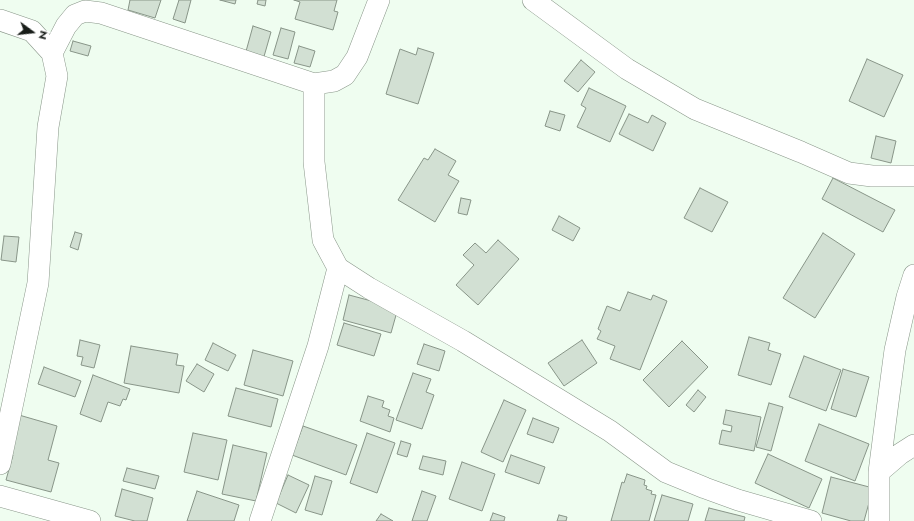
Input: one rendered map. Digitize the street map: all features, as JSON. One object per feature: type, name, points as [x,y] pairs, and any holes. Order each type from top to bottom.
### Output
[{"type":"street","points":[[52,53],[66,26],[75,15],[87,6],[101,14],[314,84],[334,81],[345,75],[357,58],[379,0]]},
{"type":"street","points":[[533,0],[627,69],[695,109],[849,173],[872,176],[914,176]]},
{"type":"street","points":[[0,20],[32,31],[52,53],[57,76],[48,127],[38,283],[0,464]]},
{"type":"street","points":[[314,84],[314,162],[323,240],[338,268],[369,288],[463,341],[603,427],[666,472],[706,488],[811,521]]},
{"type":"street","points":[[260,521],[318,346],[338,268]]},
{"type":"street","points":[[879,521],[879,472],[895,350],[907,297],[914,275]]},
{"type":"street","points":[[879,472],[900,454],[914,445]]},
{"type":"street","points":[[0,496],[90,521]]},
{"type":"building","points":[[130,0],[161,0],[155,18],[128,10]]},
{"type":"building","points":[[179,0],[191,0],[185,23],[173,19]]},
{"type":"building","points":[[220,0],[236,0],[235,4]]},
{"type":"building","points":[[258,0],[266,0],[265,6],[257,4]]},
{"type":"building","points":[[294,0],[337,0],[334,11],[338,12],[333,30],[295,19],[300,2]]},
{"type":"building","points":[[253,26],[271,32],[263,60],[245,55]]},
{"type":"building","points":[[281,28],[295,32],[288,59],[273,55]]},
{"type":"building","points":[[73,41],[91,46],[88,56],[70,51]]},
{"type":"building","points":[[299,46],[315,51],[310,67],[294,63]]},
{"type":"building","points":[[418,48],[434,53],[418,104],[386,94],[400,49],[416,55]]},
{"type":"building","points":[[867,59],[903,75],[884,117],[849,101]]},
{"type":"building","points":[[581,60],[595,72],[578,92],[564,81]]},
{"type":"building","points":[[589,88],[626,106],[610,142],[577,127],[586,108],[581,105]]},
{"type":"building","points":[[550,111],[565,115],[560,131],[545,126]]},
{"type":"building","points":[[629,114],[648,123],[652,115],[666,123],[653,151],[619,134]]},
{"type":"building","points":[[876,136],[896,141],[891,163],[871,158]]},
{"type":"building","points":[[435,149],[456,161],[448,175],[459,181],[435,222],[398,200],[424,158],[428,160]]},
{"type":"building","points":[[833,178],[895,210],[883,232],[822,199]]},
{"type":"building","points":[[700,188],[728,202],[712,232],[684,218]]},
{"type":"building","points":[[461,198],[471,200],[467,215],[458,213]]},
{"type":"building","points":[[559,216],[580,228],[573,241],[552,230]]},
{"type":"building","points":[[75,232],[82,234],[78,250],[70,247]]},
{"type":"building","points":[[823,233],[855,254],[815,318],[783,298]]},
{"type":"building","points":[[4,236],[19,237],[16,262],[1,260]]},
{"type":"building","points":[[498,240],[519,259],[478,305],[456,285],[474,265],[463,255],[475,243],[486,253]]},
{"type":"building","points":[[628,292],[651,300],[653,295],[667,301],[640,370],[610,359],[615,346],[597,339],[601,331],[598,329],[607,306],[620,311]]},
{"type":"building","points":[[349,295],[398,308],[391,333],[343,320]]},
{"type":"building","points":[[344,323],[381,334],[374,356],[337,345]]},
{"type":"building","points":[[749,337],[770,343],[768,350],[781,354],[771,385],[738,375]]},
{"type":"building","points":[[80,340],[100,345],[94,368],[81,365],[83,357],[77,356]]},
{"type":"building","points":[[582,340],[597,363],[564,386],[548,363]]},
{"type":"building","points":[[682,341],[708,367],[669,407],[643,380]]},
{"type":"building","points":[[213,343],[236,355],[228,371],[205,360]]},
{"type":"building","points":[[424,344],[445,351],[439,371],[417,364]]},
{"type":"building","points":[[131,346],[178,354],[176,365],[184,366],[179,393],[124,383]]},
{"type":"building","points":[[253,350],[293,361],[283,396],[244,385]]},
{"type":"building","points":[[804,356],[841,370],[826,411],[789,397]]},
{"type":"building","points":[[197,364],[214,374],[204,392],[186,381]]},
{"type":"building","points":[[44,367],[81,381],[75,397],[38,384]]},
{"type":"building","points":[[843,369],[869,377],[856,417],[831,409]]},
{"type":"building","points":[[413,373],[431,379],[426,392],[434,395],[422,429],[396,420]]},
{"type":"building","points":[[93,375],[130,389],[126,400],[123,399],[120,406],[108,402],[101,422],[80,414]]},
{"type":"building","points":[[236,388],[278,399],[271,427],[228,416]]},
{"type":"building","points":[[698,390],[706,397],[694,412],[686,405]]},
{"type":"building","points":[[368,396],[384,401],[382,407],[390,410],[388,416],[394,418],[390,432],[360,421]]},
{"type":"building","points":[[504,400],[526,410],[503,462],[481,452]]},
{"type":"building","points":[[769,403],[783,407],[771,451],[756,447]]},
{"type":"building","points":[[726,410],[761,417],[754,451],[719,444],[722,430],[731,432],[732,426],[723,424]]},
{"type":"building","points":[[19,415],[57,426],[48,460],[59,463],[51,492],[6,480],[13,455],[8,453]]},
{"type":"building","points":[[533,418],[559,428],[553,443],[527,434]]},
{"type":"building","points":[[819,424],[869,444],[855,481],[805,461]]},
{"type":"building","points":[[303,426],[357,445],[346,475],[292,455]]},
{"type":"building","points":[[193,433],[227,440],[218,480],[184,472]]},
{"type":"building","points":[[367,433],[395,443],[377,493],[350,483]]},
{"type":"building","points":[[401,441],[411,444],[407,457],[397,454]]},
{"type":"building","points":[[233,445],[267,453],[256,501],[222,494]]},
{"type":"building","points":[[768,454],[822,479],[809,508],[755,483]]},
{"type":"building","points":[[511,455],[545,467],[539,484],[505,472]]},
{"type":"building","points":[[423,456],[446,461],[443,475],[419,469]]},
{"type":"building","points":[[462,462],[495,474],[482,511],[449,499]]},
{"type":"building","points":[[127,468],[159,476],[155,489],[123,481]]},
{"type":"building","points":[[627,474],[645,480],[644,485],[647,486],[646,489],[652,491],[651,494],[656,495],[649,521],[611,521],[622,482],[624,483]]},
{"type":"building","points":[[288,475],[309,485],[296,513],[276,503]]},
{"type":"building","points":[[315,476],[332,481],[322,515],[305,510]]},
{"type":"building","points":[[831,477],[873,488],[864,521],[851,521],[822,513]]},
{"type":"building","points":[[122,489],[153,498],[147,521],[135,521],[115,516]]},
{"type":"building","points":[[197,491],[239,505],[234,521],[187,521]]},
{"type":"building","points":[[422,491],[436,496],[427,521],[412,521]]},
{"type":"building","points":[[662,495],[693,504],[688,521],[654,521]]},
{"type":"building","points":[[709,508],[745,517],[744,521],[705,521]]},
{"type":"building","points":[[493,513],[505,517],[504,521],[490,521]]},
{"type":"building","points":[[381,514],[393,521],[376,521]]},
{"type":"building","points":[[559,515],[567,517],[566,521],[557,521]]}]
